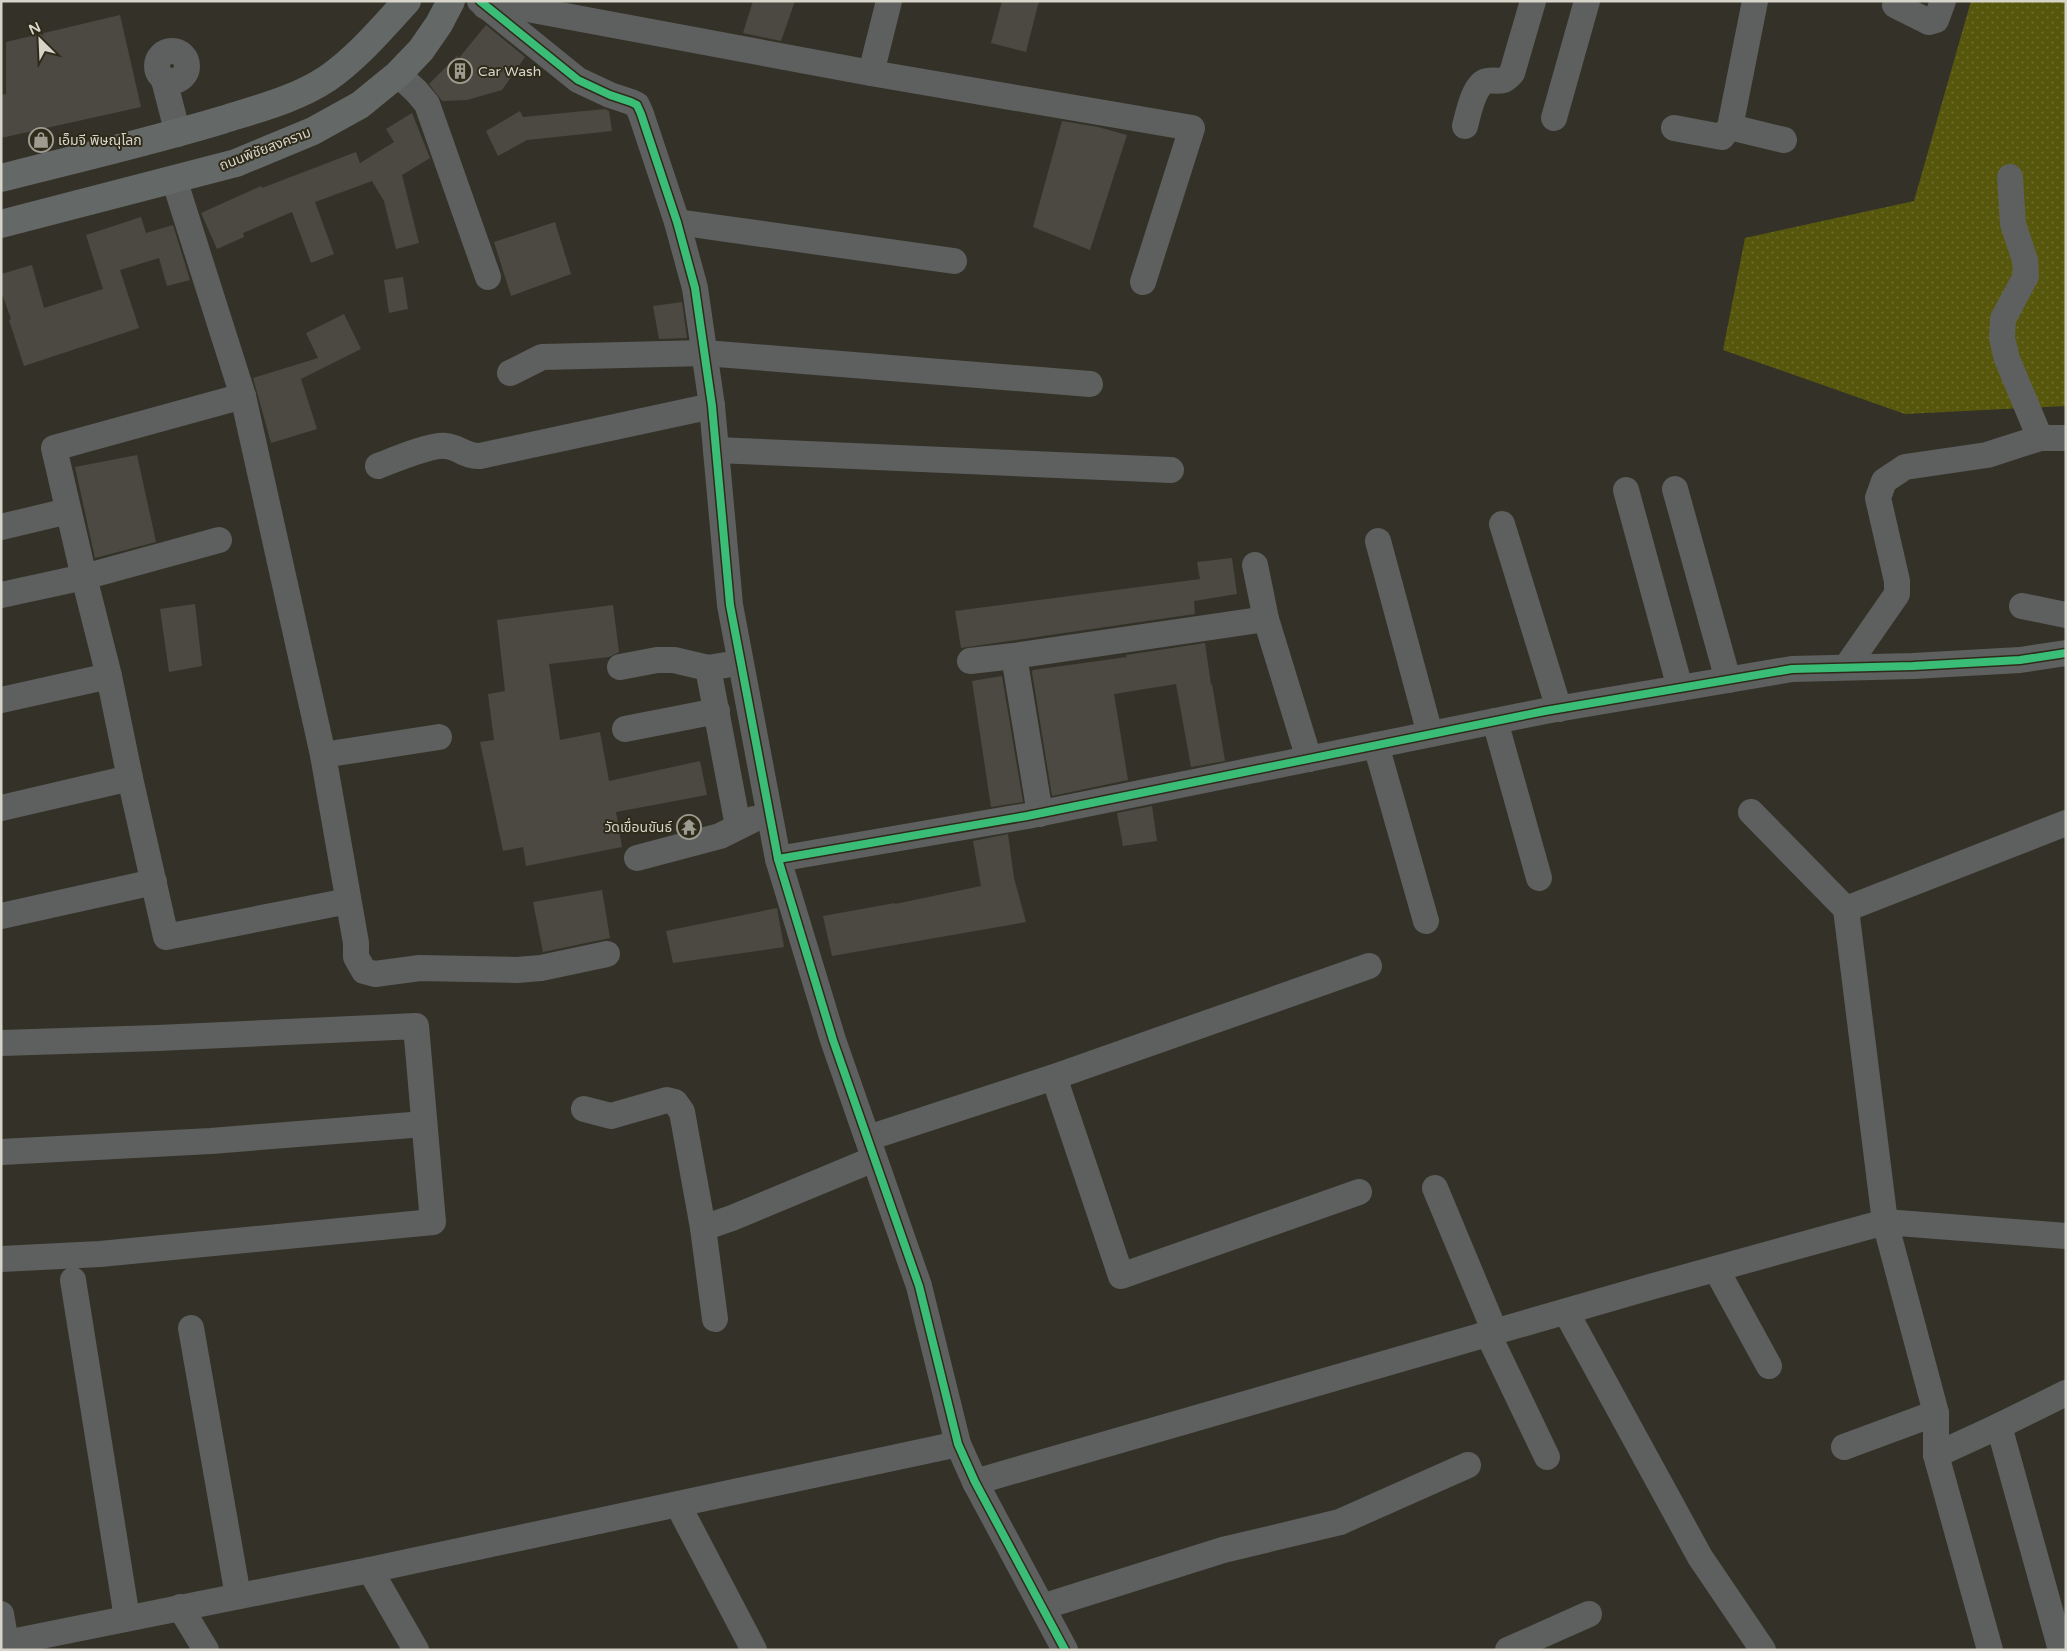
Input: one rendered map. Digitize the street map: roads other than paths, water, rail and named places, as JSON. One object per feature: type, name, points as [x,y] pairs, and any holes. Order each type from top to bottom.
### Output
[{"type":"main road","points":[[1,178],[178,134],[264,107],[295,95],[327,79],[354,57],[407,1]]},
{"type":"main road","name":"ถนนพิชัยสงคราม","points":[[1,224],[236,163],[313,132],[360,105],[398,74],[439,24],[451,1]]},
{"type":"street","points":[[871,73],[889,1]]},
{"type":"street","points":[[1465,126],[1474,95],[1480,84],[1487,81],[1505,81],[1512,73],[1533,1]]},
{"type":"street","points":[[1554,118],[1587,1]]},
{"type":"street","points":[[1674,128],[1722,137],[1730,127],[1756,1]]},
{"type":"street","points":[[1891,3],[1929,22],[1936,20],[1943,1]]},
{"type":"street","points":[[482,3],[517,7],[871,73],[1192,128],[1143,282]]},
{"type":"street","points":[[482,3],[578,80],[637,106],[641,114],[678,222],[695,288],[712,406],[730,605],[778,859],[833,1040],[920,1286],[958,1444],[974,1482],[1065,1650]]},
{"type":"street","points":[[398,74],[418,92],[427,104],[488,277]]},
{"type":"street","points":[[164,80],[178,134]]},
{"type":"street","points":[[1730,127],[1784,140]]},
{"type":"street","points":[[2010,177],[2013,224],[2025,260],[2026,276],[2003,319],[2002,338],[2007,359],[2040,438]]},
{"type":"street","points":[[174,179],[243,396],[323,755],[356,943],[356,957],[364,971],[374,974],[420,968],[517,970],[542,968],[607,954]]},
{"type":"street","points":[[678,222],[954,261]]},
{"type":"street","points":[[510,373],[542,357],[705,353],[1090,384]]},
{"type":"street","points":[[243,396],[54,448],[109,676],[166,937],[348,901]]},
{"type":"street","points":[[378,466],[436,447],[453,447],[465,454],[480,456],[712,406]]},
{"type":"street","points":[[1848,666],[1897,594],[1897,581],[1878,498],[1884,481],[1905,467],[1987,455],[2040,438],[2066,438]]},
{"type":"street","points":[[716,450],[1171,470]]},
{"type":"street","points":[[1674,489],[1728,680]]},
{"type":"street","points":[[1626,490],[1680,688]]},
{"type":"street","points":[[1,527],[68,511]]},
{"type":"street","points":[[1502,524],[1558,709]]},
{"type":"street","points":[[1,595],[84,577],[219,540]]},
{"type":"street","points":[[1378,541],[1430,734]]},
{"type":"street","points":[[1256,565],[1266,619],[1309,759]]},
{"type":"street","points":[[2022,606],[2066,615]]},
{"type":"street","points":[[970,661],[1266,619]]},
{"type":"street","points":[[778,859],[1040,814],[1495,721],[1792,668],[1913,666],[2020,660],[2066,653]]},
{"type":"street","points":[[1014,656],[1040,814]]},
{"type":"street","points":[[620,667],[657,660],[674,660],[708,668],[741,661]]},
{"type":"street","points":[[708,668],[738,826]]},
{"type":"street","points":[[1,700],[109,676]]},
{"type":"street","points":[[625,729],[717,711]]},
{"type":"street","points":[[1495,721],[1539,878]]},
{"type":"street","points":[[323,755],[439,737]]},
{"type":"street","points":[[1376,746],[1426,921]]},
{"type":"street","points":[[1,808],[130,778]]},
{"type":"street","points":[[1751,812],[1846,909],[1885,1222],[1936,1413],[1936,1455],[1990,1650]]},
{"type":"street","points":[[636,858],[720,836],[757,818],[770,815]]},
{"type":"street","points":[[1846,909],[2066,823]]},
{"type":"street","points":[[1,916],[154,882]]},
{"type":"street","points":[[703,1228],[732,1218],[871,1149],[1054,1078],[1369,966]]},
{"type":"street","points":[[1,1043],[139,1039],[416,1026],[433,1222],[100,1254],[1,1259]]},
{"type":"street","points":[[1054,1078],[1121,1276],[1360,1192]]},
{"type":"street","points":[[584,1110],[611,1116],[667,1100],[676,1102],[682,1112],[703,1228],[716,1319]]},
{"type":"street","points":[[1,1152],[211,1141],[424,1124]]},
{"type":"street","points":[[1435,1188],[1491,1333],[1547,1457]]},
{"type":"street","points":[[974,1482],[1885,1222],[2066,1236]]},
{"type":"street","points":[[1716,1269],[1769,1366]]},
{"type":"street","points":[[73,1280],[127,1618]]},
{"type":"street","points":[[1566,1312],[1700,1557],[1763,1650]]},
{"type":"street","points":[[191,1328],[238,1596]]},
{"type":"street","points":[[1936,1455],[2066,1393]]},
{"type":"street","points":[[1844,1447],[1936,1413]]},
{"type":"street","points":[[1999,1426],[2061,1650]]},
{"type":"street","points":[[1,1614],[4,1643],[58,1641],[127,1618],[370,1570],[958,1444]]},
{"type":"street","points":[[1042,1607],[1224,1550],[1340,1522],[1468,1466]]},
{"type":"street","points":[[678,1505],[754,1650]]},
{"type":"street","points":[[370,1570],[416,1650]]},
{"type":"street","points":[[180,1607],[206,1650]]},
{"type":"street","points":[[1508,1650],[1589,1614]]},
{"type":"place","name":"Car Wash","points":[[460,71]]},
{"type":"place","name":"เอ็มจี พิษณุโลก","points":[[41,140]]},
{"type":"place","name":"วัดเขื่อนขันธ์","points":[[689,827]]}]
